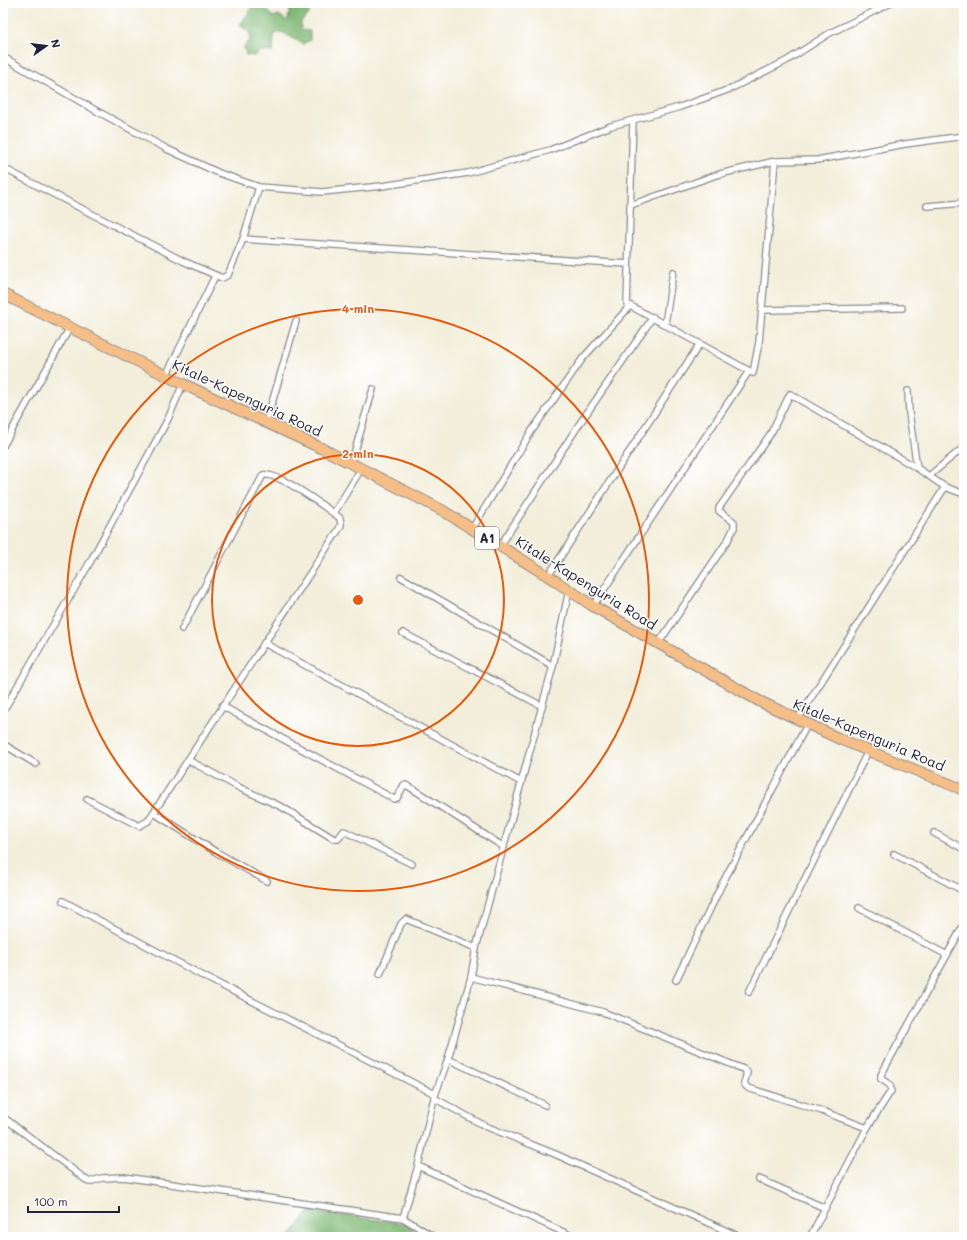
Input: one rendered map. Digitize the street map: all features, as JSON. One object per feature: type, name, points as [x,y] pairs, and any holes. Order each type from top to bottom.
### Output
[{"type":"highway","name":"Kitale-Kapenguria Road","points":[[3,294],[70,329],[351,464],[434,506],[548,576],[593,606],[737,690],[797,720],[964,790]]},
{"type":"street","points":[[3,57],[167,149],[219,173],[259,187],[322,192],[382,186],[468,173],[550,150],[611,126],[633,121],[687,104],[730,88],[786,61],[830,33],[891,3]]},
{"type":"street","points":[[633,121],[627,304],[653,317],[699,345],[754,373],[762,310],[775,161]]},
{"type":"street","points":[[631,205],[716,175],[775,161],[817,160],[905,144],[964,136]]},
{"type":"street","points":[[3,168],[215,276],[222,278],[228,275],[242,239],[259,187]]},
{"type":"street","points":[[927,206],[964,203]]},
{"type":"street","points":[[242,239],[628,264]]},
{"type":"street","points":[[665,324],[673,272]]},
{"type":"street","points":[[166,376],[215,276]]},
{"type":"street","points":[[472,529],[530,432],[578,364],[630,306]]},
{"type":"street","points":[[762,310],[902,308]]},
{"type":"street","points":[[500,546],[578,426],[653,317]]},
{"type":"street","points":[[266,423],[296,322]]},
{"type":"street","points":[[3,446],[70,329]]},
{"type":"street","points":[[548,576],[699,345]]},
{"type":"street","points":[[593,606],[749,371]]},
{"type":"street","points":[[3,711],[89,564],[168,419],[183,384]]},
{"type":"street","points":[[351,464],[373,389]]},
{"type":"street","points":[[908,391],[909,413],[917,468]]},
{"type":"street","points":[[657,644],[728,540],[735,524],[720,511],[719,508],[771,433],[790,394],[917,468],[945,487],[964,494]]},
{"type":"street","points":[[928,476],[964,447]]},
{"type":"street","points":[[334,513],[361,469]]},
{"type":"street","points":[[88,799],[139,826],[145,824],[154,813],[222,706],[339,529],[342,521],[340,518],[292,485],[268,474],[263,474],[182,629]]},
{"type":"street","points":[[797,720],[945,487]]},
{"type":"street","points":[[401,577],[553,666]]},
{"type":"street","points":[[403,1218],[418,1166],[435,1096],[448,1059],[471,977],[476,948],[553,666],[569,590]]},
{"type":"street","points":[[403,633],[542,706]]},
{"type":"street","points":[[264,643],[521,782]]},
{"type":"street","points":[[222,706],[394,799],[397,798],[404,785],[408,786],[504,847]]},
{"type":"street","points":[[676,980],[722,884],[807,724]]},
{"type":"street","points":[[3,744],[36,764]]},
{"type":"street","points":[[749,992],[868,751]]},
{"type":"street","points":[[188,760],[240,788],[282,807],[334,840],[344,831],[412,864]]},
{"type":"street","points":[[154,813],[216,852],[267,881]]},
{"type":"street","points":[[934,833],[964,849]]},
{"type":"street","points":[[894,854],[964,891]]},
{"type":"street","points":[[63,901],[205,977],[435,1096],[485,1126],[740,1237]]},
{"type":"street","points":[[859,908],[947,955]]},
{"type":"street","points":[[380,974],[401,924],[406,919],[476,948]]},
{"type":"street","points":[[810,1237],[867,1128],[891,1091],[890,1086],[881,1079],[881,1075],[964,924]]},
{"type":"street","points":[[471,977],[603,1012],[747,1072],[744,1084],[748,1088],[822,1111],[867,1128]]},
{"type":"street","points":[[448,1059],[545,1105]]},
{"type":"street","points":[[3,1117],[89,1182],[102,1178],[131,1178],[403,1218],[434,1237]]},
{"type":"street","points":[[418,1166],[574,1237]]},
{"type":"street","points":[[759,1179],[825,1208]]},
{"type":"green space","points":[[244,3],[262,3],[273,17],[279,15],[287,21],[290,12],[290,3],[309,3],[309,14],[301,22],[301,30],[310,31],[310,40],[303,44],[282,32],[274,34],[273,52],[261,51],[255,56],[246,55],[244,47],[250,40],[250,33],[240,25],[252,8]]},
{"type":"green space","points":[[310,1211],[403,1223],[421,1234],[418,1237],[402,1237],[402,1235],[399,1237],[289,1237]]}]
